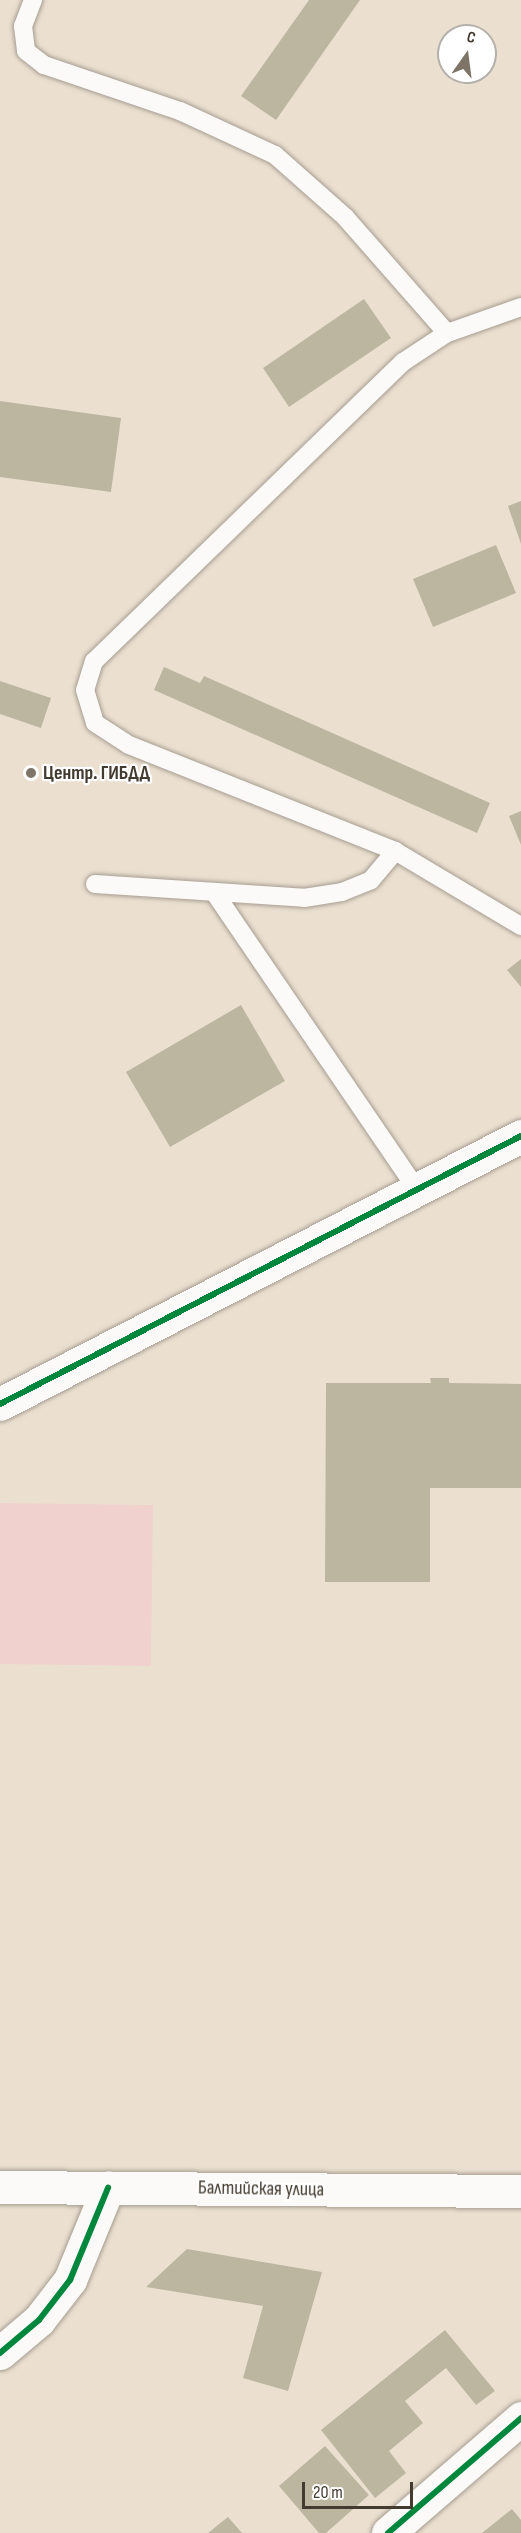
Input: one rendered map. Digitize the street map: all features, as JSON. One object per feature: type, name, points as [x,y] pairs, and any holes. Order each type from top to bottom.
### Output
[{"type":"street","points":[[0,1404],[521,1136]]},
{"type":"street","name":"Балтийская улица","points":[[0,2187],[521,2192]]},
{"type":"street","points":[[0,2353],[39,2320],[70,2280],[108,2188]]},
{"type":"street","points":[[388,2533],[521,2418]]},
{"type":"lane","points":[[33,0],[23,26],[26,51],[44,65],[180,111],[275,155],[345,217],[447,333]]},
{"type":"lane","points":[[521,307],[447,333],[402,362],[94,661],[86,690],[95,723],[129,745],[395,851],[521,926]]},
{"type":"lane","points":[[95,884],[304,898],[342,892],[371,880],[395,851]]},
{"type":"lane","points":[[214,892],[417,1190]]},
{"type":"shaded area","points":[[0,1503],[153,1505],[151,1666],[0,1664]]},
{"type":"building","points":[[309,0],[360,0],[276,120],[241,96]]},
{"type":"building","points":[[364,299],[391,338],[289,407],[263,368]]},
{"type":"building","points":[[0,401],[121,418],[111,492],[0,477]]},
{"type":"building","points":[[521,501],[521,544],[508,506]]},
{"type":"building","points":[[496,545],[516,593],[433,627],[413,579]]},
{"type":"building","points":[[164,667],[200,683],[204,676],[490,803],[477,833],[154,690]]},
{"type":"building","points":[[0,681],[51,698],[41,728],[0,714]]},
{"type":"building","points":[[521,811],[521,845],[509,816]]},
{"type":"building","points":[[521,959],[521,987],[507,970]]},
{"type":"building","points":[[241,1005],[285,1081],[170,1147],[126,1072]]},
{"type":"building","points":[[430,1378],[449,1378],[449,1383],[521,1384],[521,1488],[430,1488],[430,1582],[325,1582],[326,1383],[431,1383]]},
{"type":"building","points":[[187,2249],[322,2272],[288,2391],[243,2378],[263,2306],[146,2287]]},
{"type":"building","points":[[445,2330],[495,2391],[476,2405],[446,2368],[405,2401],[423,2423],[389,2451],[406,2473],[375,2498],[321,2430]]},
{"type":"building","points":[[325,2446],[369,2495],[326,2533],[319,2533],[279,2486]]},
{"type":"building","points":[[512,2509],[521,2520],[521,2533],[482,2533]]},
{"type":"building","points":[[228,2517],[242,2533],[208,2533]]},
{"type":"cycle path","points":[[0,1404],[521,1136]]},
{"type":"cycle path","points":[[0,2353],[39,2320],[70,2280],[108,2188]]},
{"type":"cycle path","points":[[388,2533],[521,2418]]},
{"type":"place","name":"Центр. ГИБДД","points":[[31,773]]}]
